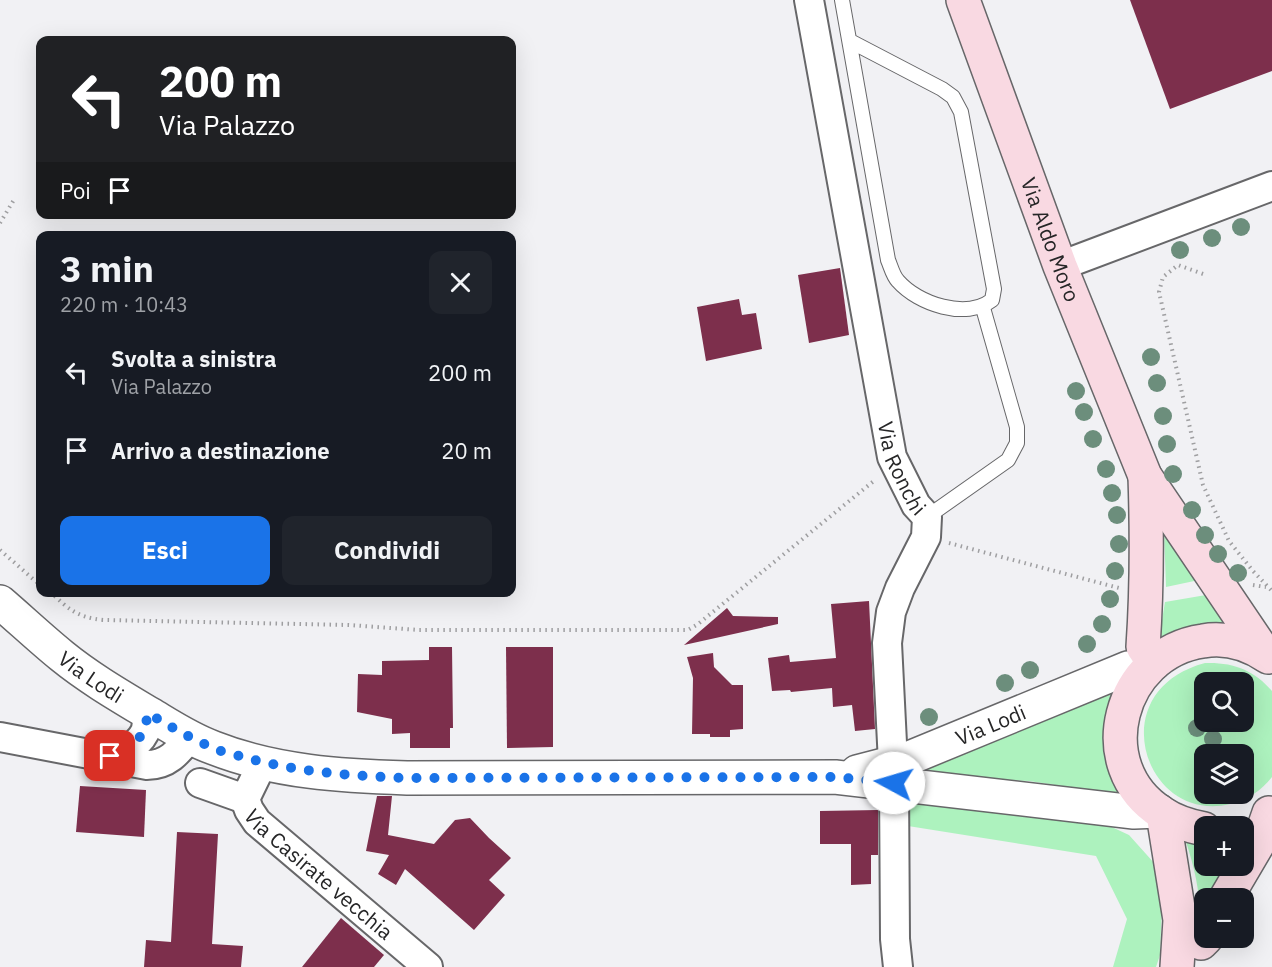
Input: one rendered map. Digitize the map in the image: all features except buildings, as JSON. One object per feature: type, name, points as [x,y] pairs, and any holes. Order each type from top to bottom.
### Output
[{"type":"main road","name":"Via Aldo Moro","points":[[963,0],[1060,266],[1145,476],[1269,657]]},
{"type":"main road","name":"Via Aldo Moro","points":[[1145,476],[1147,527],[1143,647],[1149,667]]},
{"type":"main road","points":[[1194,827],[1161,813],[1139,791],[1131,779],[1125,766],[1120,737],[1122,716],[1129,695],[1149,667],[1179,647],[1208,640],[1238,643],[1269,657]]},
{"type":"main road","points":[[1254,820],[1270,812]]},
{"type":"main road","points":[[1232,888],[1258,842],[1270,812]]},
{"type":"main road","points":[[1161,813],[1180,920],[1177,967]]},
{"type":"main road","points":[[1249,888],[1272,864]]},
{"type":"street","name":"Via Ronchi","points":[[809,0],[892,457],[926,527],[891,612],[887,644],[894,773],[895,939],[898,967]]},
{"type":"street","points":[[1060,266],[1272,186]]},
{"type":"street","name":"Via Lodi","points":[[0,602],[63,656],[119,695],[190,737],[214,748],[263,762],[311,772],[407,778],[835,777],[894,773],[1134,812],[1161,813]]},
{"type":"street","name":"Via Lodi","points":[[894,773],[907,759],[1128,668],[1149,667]]},
{"type":"street","points":[[96,756],[110,756],[124,752],[135,743],[145,731],[148,713]]},
{"type":"street","points":[[0,736],[147,765],[159,765],[170,759],[190,737]]},
{"type":"street","name":"Via Casirate vecchia","points":[[263,762],[245,799],[257,822],[428,967]]},
{"type":"street","name":"Via Casirate vecchia","points":[[200,783],[245,799]]},
{"type":"lane","points":[[842,0],[888,260],[897,280],[916,296],[944,307],[982,308],[992,300],[994,289],[961,112],[953,97],[942,89],[850,41]]},
{"type":"lane","points":[[926,527],[1008,460],[1017,443],[1017,427],[982,308]]},
{"type":"path","points":[[0,223],[15,198]]},
{"type":"path","points":[[1203,274],[1178,265],[1163,277],[1159,292],[1203,485],[1228,541],[1272,591]]},
{"type":"path","points":[[55,597],[69,611],[102,620],[350,625],[419,630],[688,630],[883,476]]},
{"type":"path","points":[[926,527],[1146,595]]},
{"type":"path","points":[[0,550],[36,582]]},
{"type":"path","points":[[1217,582],[1266,586]]},
{"type":"green space","points":[[1164,530],[1199,580],[1166,587]]},
{"type":"green space","points":[[1206,595],[1226,621],[1226,625],[1162,641],[1159,638],[1165,602]]},
{"type":"green space","points":[[1205,663],[1234,666],[1248,672],[1194,672],[1194,732],[1254,732],[1254,676],[1258,678],[1272,691],[1272,777],[1254,793],[1254,744],[1194,744],[1194,803],[1175,795],[1157,776],[1146,752],[1144,725],[1153,700],[1172,678]]},
{"type":"green space","points":[[1110,690],[1117,691],[1121,795],[1029,781],[911,776],[911,769]]},
{"type":"green space","points":[[906,800],[1101,822],[1129,835],[1155,864],[1162,904],[1160,955],[1156,967],[1113,967],[1127,919],[1096,856],[908,826]]},
{"type":"green space","points":[[1186,842],[1194,842],[1194,870],[1192,860]]},
{"type":"green space","points":[[1195,876],[1230,876],[1222,888],[1197,888]]},
{"type":"route","points":[[110,756],[124,752],[135,743],[145,731],[148,713],[175,730],[214,748],[263,762],[311,772],[350,776],[407,778],[835,777],[894,783]]}]
